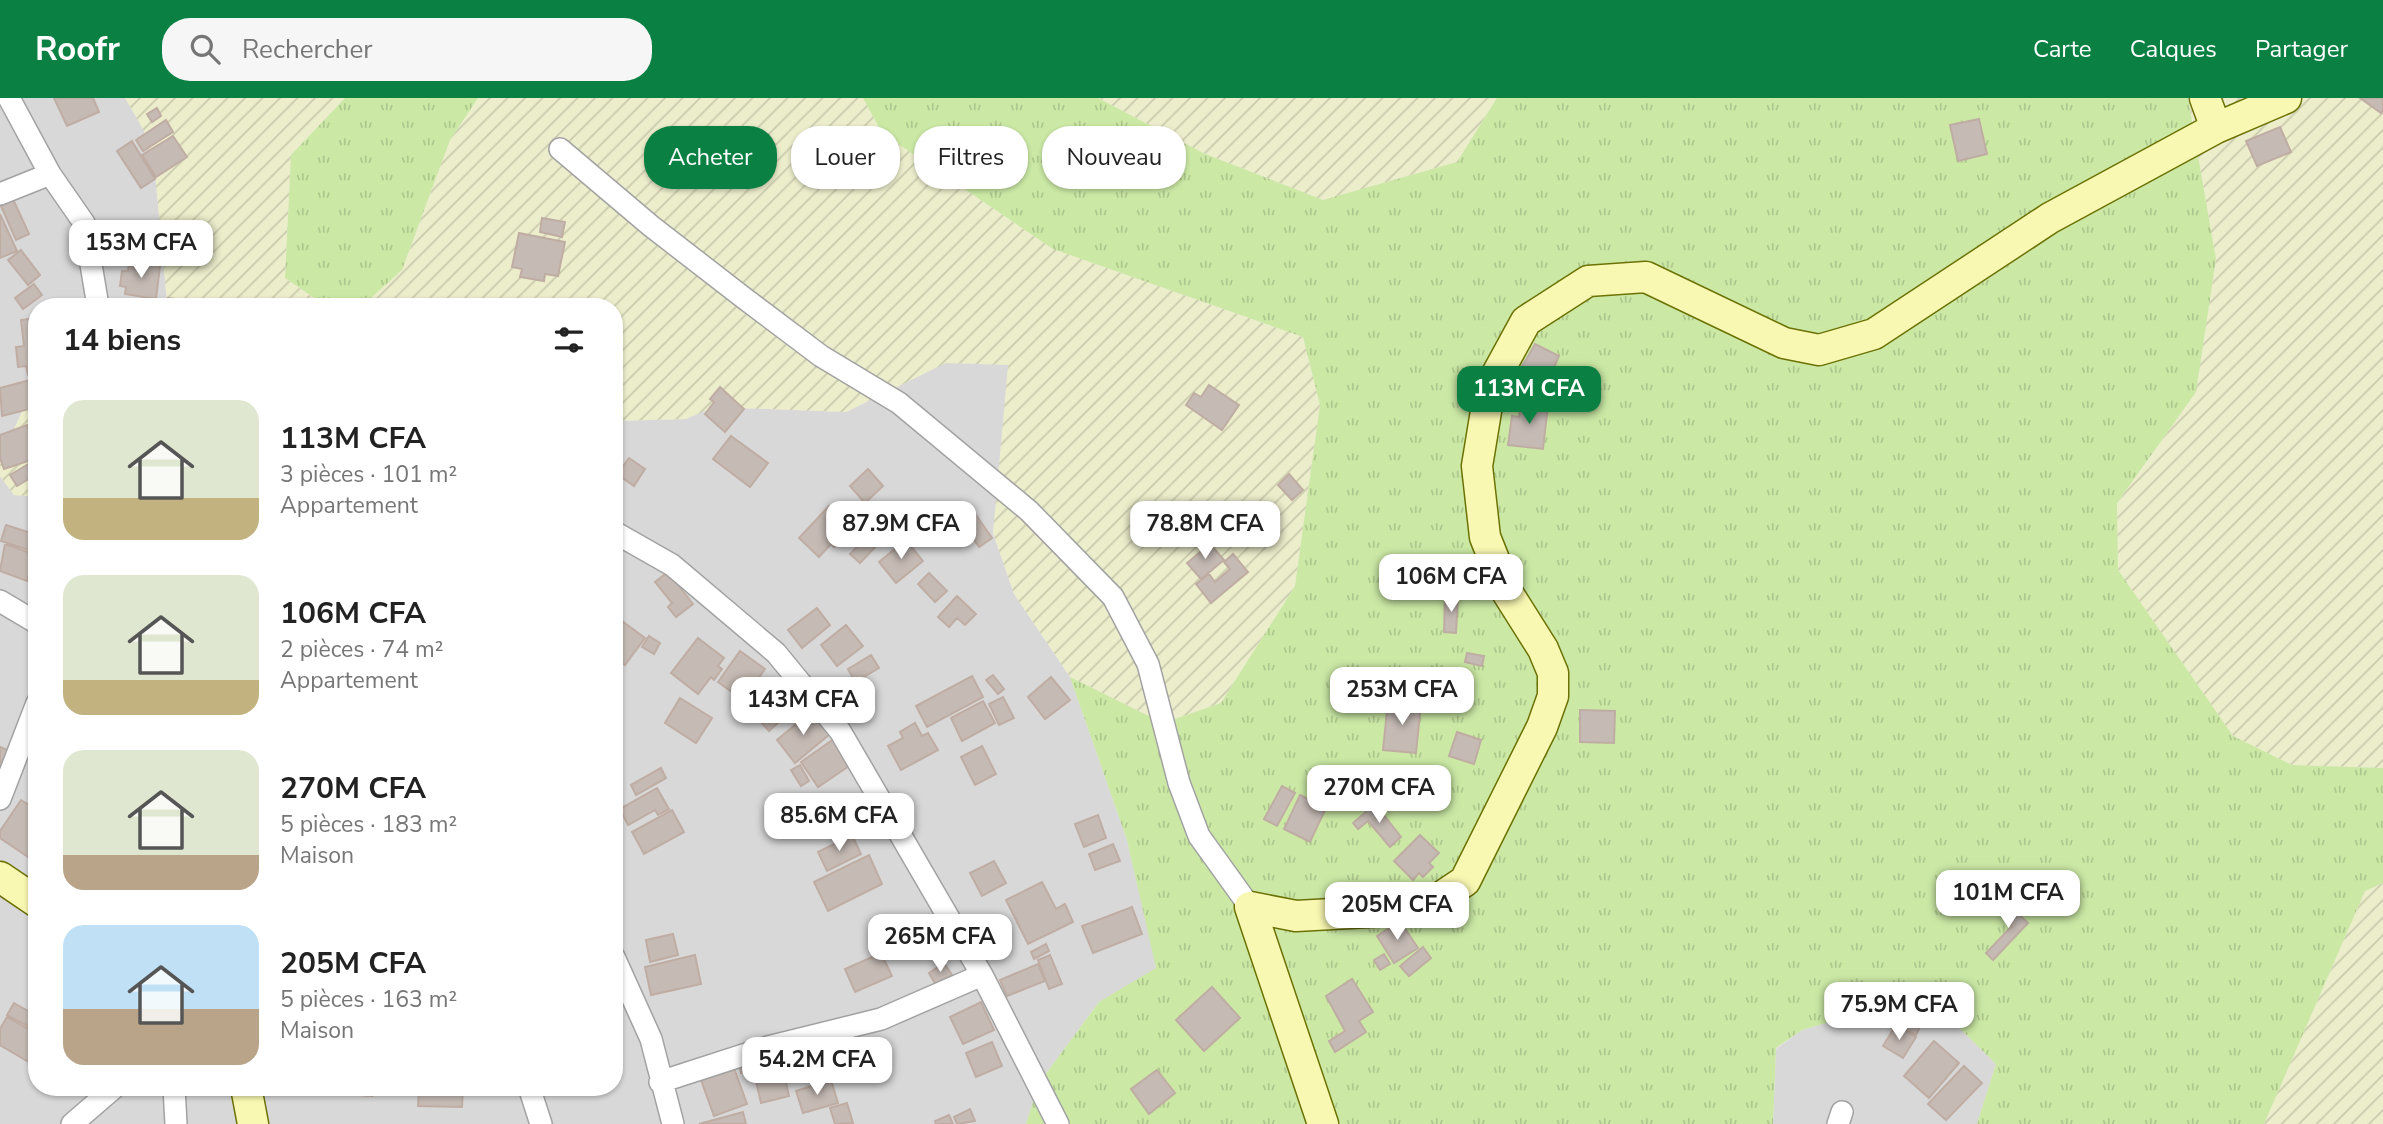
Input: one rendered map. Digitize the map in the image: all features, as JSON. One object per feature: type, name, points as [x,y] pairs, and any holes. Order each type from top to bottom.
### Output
[{"type":"street","points":[[9,98],[50,174],[84,223],[97,298]]},
{"type":"street","points":[[2205,98],[2216,128]]},
{"type":"street","points":[[1250,907],[1296,916],[1423,909],[1465,881],[1542,727],[1553,696],[1553,673],[1543,649],[1507,592],[1485,537],[1477,466],[1490,387],[1526,321],[1588,281],[1646,277],[1784,343],[1819,349],[1874,334],[2050,218],[2216,128],[2287,98]]},
{"type":"street","points":[[560,149],[650,226],[821,356],[899,403],[1028,511],[1113,597],[1147,664],[1179,783],[1199,836],[1250,907],[1281,991],[1318,1120]]},
{"type":"street","points":[[0,194],[50,174]]},
{"type":"street","points":[[623,537],[672,565],[776,653],[840,730],[982,975],[1058,1124]]},
{"type":"street","points":[[0,601],[28,618]]},
{"type":"street","points":[[0,799],[28,726]]},
{"type":"street","points":[[0,877],[28,896]]},
{"type":"street","points":[[660,1083],[768,1047],[881,1019],[982,975]]},
{"type":"street","points":[[623,977],[651,1039],[660,1083],[673,1124]]},
{"type":"street","points":[[72,1124],[105,1096]]},
{"type":"street","points":[[174,1096],[176,1124]]},
{"type":"street","points":[[248,1096],[253,1124]]},
{"type":"street","points":[[532,1096],[541,1124]]},
{"type":"shaded area","points":[[0,98],[125,98],[144,131],[154,162],[167,298],[28,298],[28,405],[24,408],[0,460]]},
{"type":"shaded area","points":[[946,362],[1009,365],[993,533],[1014,594],[1070,677],[1127,840],[1157,968],[1099,1002],[1039,1083],[1026,1124],[0,1124],[0,476],[14,495],[28,496],[28,1096],[623,1096],[623,421],[686,419],[714,407],[846,412]]},
{"type":"shaded area","points":[[1877,1008],[1943,1012],[1996,1064],[1977,1124],[1773,1124],[1776,1049],[1802,1030]]},
{"type":"green space","points":[[125,98],[345,98],[291,155],[285,278],[314,298],[167,298],[154,162],[144,131]]},
{"type":"green space","points":[[345,98],[478,98],[450,140],[402,270],[371,298],[314,298],[285,278],[291,155]]},
{"type":"green space","points":[[478,98],[863,98],[878,126],[791,126],[791,189],[900,189],[900,145],[914,155],[914,189],[965,189],[1053,249],[1303,337],[1320,405],[1295,586],[1221,703],[1163,723],[1070,677],[1014,594],[993,533],[1008,365],[946,363],[846,412],[714,407],[686,419],[623,421],[623,298],[371,298],[402,270],[450,140]]},
{"type":"green space","points":[[863,98],[1098,98],[1151,126],[1042,126],[1042,189],[1186,189],[1186,144],[1323,200],[1457,162],[1497,98],[2188,98],[2216,259],[2196,392],[2117,503],[2118,570],[2233,736],[2292,765],[2383,768],[2383,883],[2365,891],[2264,1124],[1977,1124],[1996,1064],[1943,1012],[1878,1008],[1802,1030],[1776,1048],[1773,1124],[1026,1124],[1039,1083],[1099,1002],[1156,968],[1127,840],[1070,677],[1163,723],[1221,703],[1295,586],[1320,405],[1303,337],[1053,249],[965,189],[1028,189],[1028,126],[914,126],[914,155],[900,145],[900,126],[878,126]]},
{"type":"green space","points":[[1098,98],[1497,98],[1457,162],[1323,200],[1186,144],[1186,126],[1151,126]]},
{"type":"green space","points":[[2188,98],[2383,98],[2383,768],[2292,765],[2233,736],[2118,570],[2117,503],[2196,392],[2216,259]]},
{"type":"green space","points":[[28,405],[28,496],[14,495],[0,476],[0,460],[24,407]]},
{"type":"green space","points":[[2383,883],[2383,1124],[2264,1124],[2365,891]]},
{"type":"building","points":[[54,98],[93,98],[99,112],[67,126]]},
{"type":"building","points":[[2360,98],[2383,98],[2383,110],[2381,113]]},
{"type":"building","points":[[157,108],[161,116],[152,122],[147,114]]},
{"type":"building","points":[[1979,119],[1987,154],[1958,161],[1950,125]]},
{"type":"building","points":[[166,120],[173,132],[143,151],[136,140]]},
{"type":"building","points":[[2280,127],[2291,152],[2257,166],[2246,141]]},
{"type":"building","points":[[173,136],[187,157],[156,177],[142,155]]},
{"type":"building","points":[[132,141],[155,179],[141,188],[117,151]]},
{"type":"building","points":[[12,197],[29,234],[16,240],[0,204]]},
{"type":"building","points":[[0,214],[17,251],[0,258]]},
{"type":"building","points":[[542,218],[565,222],[562,237],[540,232]]},
{"type":"building","points":[[519,233],[565,242],[558,276],[545,274],[544,281],[520,277],[522,269],[512,267]]},
{"type":"building","points":[[21,250],[40,275],[28,285],[8,260]]},
{"type":"building","points":[[129,262],[160,266],[156,298],[125,294],[126,287],[120,286],[122,271],[128,271]]},
{"type":"building","points":[[34,284],[42,295],[28,298],[28,305],[23,309],[15,298]]},
{"type":"building","points":[[28,319],[28,375],[26,366],[18,367],[16,347],[24,346],[21,320]]},
{"type":"building","points":[[1535,344],[1559,356],[1545,388],[1517,375]]},
{"type":"building","points":[[28,380],[28,409],[2,416],[0,388]]},
{"type":"building","points":[[1209,385],[1239,405],[1222,430],[1186,405],[1194,393],[1201,397]]},
{"type":"building","points":[[720,387],[744,409],[725,432],[705,414],[714,402],[710,399]]},
{"type":"building","points":[[1521,402],[1548,405],[1543,449],[1508,445],[1512,416],[1519,417]]},
{"type":"building","points":[[27,425],[28,461],[4,469],[0,458],[0,435]]},
{"type":"building","points":[[731,436],[768,463],[750,487],[713,459]]},
{"type":"building","points":[[629,458],[645,469],[634,486],[623,478],[623,466]]},
{"type":"building","points":[[28,464],[28,479],[17,486],[10,475]]},
{"type":"building","points":[[868,469],[883,486],[865,503],[850,486]]},
{"type":"building","points":[[1289,474],[1303,490],[1292,500],[1278,485]]},
{"type":"building","points":[[829,506],[849,525],[843,531],[846,535],[834,547],[831,544],[819,557],[799,538]]},
{"type":"building","points":[[976,515],[992,538],[979,547],[963,524]]},
{"type":"building","points":[[6,525],[28,532],[28,550],[1,541]]},
{"type":"building","points":[[862,529],[878,544],[860,563],[850,554],[857,547],[850,541]]},
{"type":"building","points":[[906,540],[923,561],[896,583],[879,562]]},
{"type":"building","points":[[5,544],[28,552],[27,581],[0,571]]},
{"type":"building","points":[[1210,544],[1224,560],[1201,579],[1187,563]]},
{"type":"building","points":[[1233,554],[1248,572],[1211,603],[1196,584],[1209,574],[1215,582],[1230,569],[1224,562]]},
{"type":"building","points":[[668,572],[693,604],[676,617],[668,607],[672,603],[655,582]]},
{"type":"building","points":[[929,573],[947,591],[935,602],[918,584]]},
{"type":"building","points":[[957,596],[976,614],[965,625],[957,618],[949,627],[938,617]]},
{"type":"building","points":[[1445,596],[1458,597],[1456,633],[1444,632]]},
{"type":"building","points":[[817,608],[830,625],[802,648],[788,630]]},
{"type":"building","points":[[623,622],[645,638],[625,665],[623,664]]},
{"type":"building","points":[[846,625],[863,646],[837,666],[821,645]]},
{"type":"building","points":[[649,636],[660,643],[654,654],[642,647]]},
{"type":"building","points":[[698,638],[724,658],[718,666],[722,669],[714,680],[711,677],[698,694],[671,673]]},
{"type":"building","points":[[740,651],[765,669],[743,700],[718,682]]},
{"type":"building","points":[[1467,653],[1484,656],[1482,666],[1465,662]]},
{"type":"building","points":[[871,655],[879,668],[855,682],[848,669]]},
{"type":"building","points":[[993,675],[1004,689],[998,694],[986,680]]},
{"type":"building","points":[[972,676],[983,697],[927,727],[916,706]]},
{"type":"building","points":[[1051,677],[1070,700],[1045,719],[1028,697]]},
{"type":"building","points":[[785,680],[803,700],[769,731],[751,711]]},
{"type":"building","points":[[1003,697],[1014,718],[999,725],[989,704]]},
{"type":"building","points":[[680,698],[712,718],[696,743],[665,723]]},
{"type":"building","points":[[983,701],[995,723],[962,741],[951,718]]},
{"type":"building","points":[[1388,701],[1421,704],[1416,753],[1383,750]]},
{"type":"building","points":[[1580,710],[1615,711],[1614,743],[1580,742]]},
{"type":"building","points":[[812,711],[830,734],[795,763],[777,740]]},
{"type":"building","points":[[915,723],[922,736],[928,733],[938,750],[901,770],[888,746],[903,738],[900,732]]},
{"type":"building","points":[[1457,732],[1481,740],[1474,764],[1449,756]]},
{"type":"building","points":[[834,739],[852,764],[818,787],[801,762]]},
{"type":"building","points":[[982,746],[996,774],[975,785],[961,757]]},
{"type":"building","points":[[0,747],[10,751],[0,777]]},
{"type":"building","points":[[800,765],[809,781],[801,786],[791,770]]},
{"type":"building","points":[[661,768],[666,778],[636,795],[631,785]]},
{"type":"building","points":[[1410,775],[1437,785],[1427,809],[1401,799]]},
{"type":"building","points":[[1282,786],[1295,793],[1277,826],[1264,819]]},
{"type":"building","points":[[657,788],[669,809],[658,815],[655,810],[628,825],[623,807]]},
{"type":"building","points":[[1300,795],[1326,808],[1310,842],[1284,829]]},
{"type":"building","points":[[21,800],[28,804],[28,857],[0,838],[0,831]]},
{"type":"building","points":[[1375,804],[1401,837],[1390,847],[1368,821],[1358,829],[1353,823]]},
{"type":"building","points":[[672,810],[684,832],[644,854],[632,832]]},
{"type":"building","points":[[1098,815],[1106,838],[1084,847],[1075,824]]},
{"type":"building","points":[[852,835],[861,854],[827,871],[818,852]]},
{"type":"building","points":[[1420,835],[1439,853],[1429,863],[1433,867],[1423,877],[1419,873],[1413,880],[1394,861]]},
{"type":"building","points":[[1113,844],[1120,861],[1095,870],[1089,854]]},
{"type":"building","points":[[869,855],[882,884],[828,911],[814,882]]},
{"type":"building","points":[[994,861],[1006,883],[982,896],[970,873]]},
{"type":"building","points":[[1042,882],[1056,909],[1065,904],[1073,922],[1028,944],[1006,900]]},
{"type":"building","points":[[2006,902],[2028,923],[1993,960],[1986,953],[2012,926],[1997,911]]},
{"type":"building","points":[[1132,907],[1142,934],[1093,953],[1082,926]]},
{"type":"building","points":[[1400,921],[1418,948],[1394,963],[1377,936]]},
{"type":"building","points":[[673,934],[678,955],[650,962],[646,940]]},
{"type":"building","points":[[1046,944],[1049,951],[1034,959],[1031,952]]},
{"type":"building","points":[[1423,947],[1431,958],[1409,976],[1400,966]]},
{"type":"building","points":[[881,953],[892,976],[855,992],[845,969]]},
{"type":"building","points":[[1384,954],[1390,964],[1380,970],[1374,960]]},
{"type":"building","points":[[695,955],[701,984],[651,995],[645,967]]},
{"type":"building","points":[[1050,955],[1062,984],[1049,989],[1038,960]]},
{"type":"building","points":[[944,963],[952,975],[936,985],[929,973]]},
{"type":"building","points":[[1038,964],[1045,981],[1007,996],[1000,980]]},
{"type":"building","points":[[1352,979],[1373,1012],[1359,1021],[1366,1032],[1335,1052],[1329,1041],[1345,1031],[1326,996]]},
{"type":"building","points":[[1212,987],[1240,1018],[1204,1051],[1176,1020]]},
{"type":"building","points":[[981,1002],[994,1030],[963,1044],[950,1017]]},
{"type":"building","points":[[14,1003],[28,1011],[28,1026],[7,1015]]},
{"type":"building","points":[[1901,1016],[1920,1027],[1916,1035],[1897,1024]]},
{"type":"building","points":[[7,1017],[28,1029],[28,1061],[0,1045],[0,1029]]},
{"type":"building","points":[[1896,1025],[1916,1037],[1903,1058],[1883,1046]]},
{"type":"building","points":[[1934,1041],[1959,1063],[1929,1098],[1904,1076]]},
{"type":"building","points":[[992,1042],[1002,1066],[976,1077],[966,1053]]},
{"type":"building","points":[[749,1061],[751,1070],[741,1073],[739,1063]]},
{"type":"building","points":[[1964,1066],[1982,1083],[1946,1120],[1928,1104]]},
{"type":"building","points":[[734,1068],[747,1104],[714,1116],[701,1080]]},
{"type":"building","points":[[783,1069],[789,1096],[761,1103],[755,1077]]},
{"type":"building","points":[[1157,1070],[1175,1093],[1149,1114],[1131,1089]]},
{"type":"building","points":[[831,1080],[838,1103],[803,1113],[796,1091]]},
{"type":"building","points":[[419,1096],[463,1096],[462,1107],[418,1106]]},
{"type":"building","points":[[847,1103],[853,1123],[835,1124],[830,1108]]},
{"type":"building","points":[[970,1109],[975,1121],[957,1124],[954,1117]]},
{"type":"building","points":[[743,1112],[746,1124],[699,1124]]},
{"type":"building","points":[[949,1115],[953,1124],[936,1124],[935,1121]]}]
